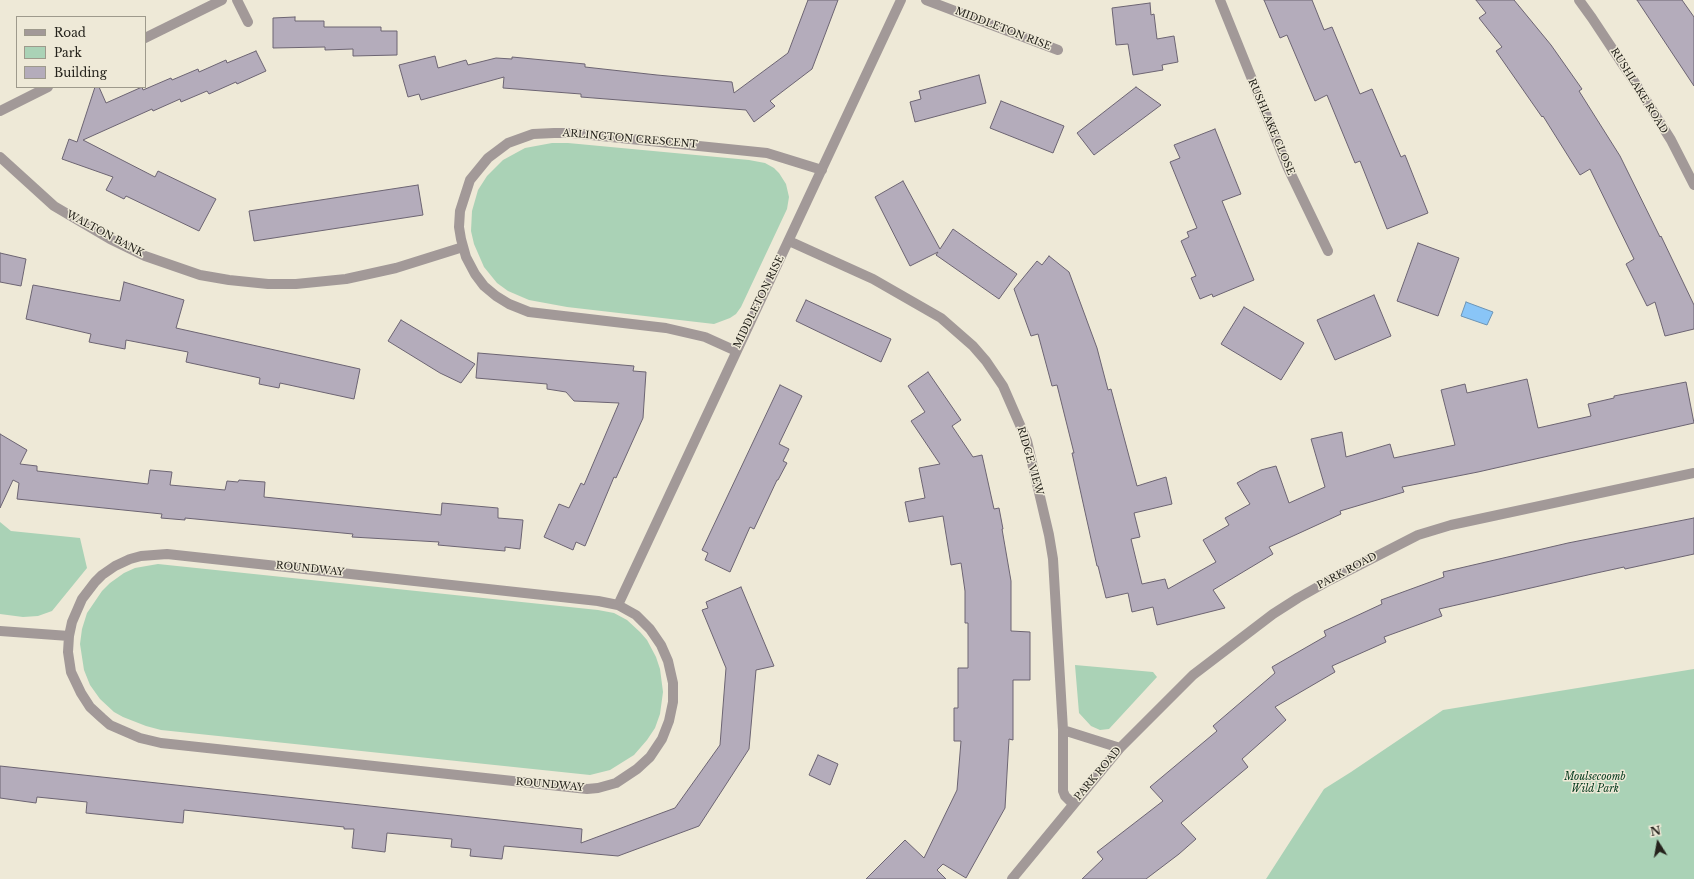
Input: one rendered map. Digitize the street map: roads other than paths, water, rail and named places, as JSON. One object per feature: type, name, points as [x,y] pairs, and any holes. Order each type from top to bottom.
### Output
[{"type":"street","points":[[146,38],[222,0]]},
{"type":"street","points":[[237,0],[248,22]]},
{"type":"street","name":"MIDDLETON RISE","points":[[618,605],[901,0]]},
{"type":"street","name":"MIDDLETON RISE","points":[[926,0],[1058,50]]},
{"type":"street","name":"RUSHLAKE CLOSE","points":[[1220,0],[1287,166],[1328,251]]},
{"type":"street","name":"RUSHLAKE ROAD","points":[[1579,0],[1639,89],[1670,140],[1694,185]]},
{"type":"street","points":[[0,111],[46,88]]},
{"type":"street","name":"ARLINGTON CRESCENT","points":[[736,351],[705,337],[666,328],[545,314],[520,309],[496,296],[484,286],[470,265],[463,247],[459,227],[460,211],[470,180],[480,166],[496,151],[508,143],[533,134],[572,133],[767,153],[822,170]]},
{"type":"street","name":"WALTON BANK","points":[[0,157],[54,206],[110,239],[140,254],[166,264],[208,276],[268,284],[296,284],[346,279],[396,268],[463,247]]},
{"type":"street","name":"RIDGE VIEW","points":[[789,241],[873,279],[941,318],[973,346],[990,366],[1003,386],[1027,441],[1049,535],[1056,590],[1063,730],[1063,791],[1065,796],[1073,804]]},
{"type":"street","name":"PARK ROAD","points":[[1012,879],[1120,748],[1193,674],[1273,614],[1330,580],[1418,535],[1452,525],[1694,473]]},
{"type":"street","name":"ROUNDWAY","points":[[167,554],[598,601],[618,605],[636,615],[644,622],[661,645],[668,661],[673,683],[673,702],[669,721],[662,739],[647,760],[622,780],[607,786],[587,789],[161,743],[140,738],[121,730],[102,718],[90,707],[81,693],[71,672],[68,652],[69,636],[74,616],[82,599],[95,582],[114,566],[141,556],[167,554]]},
{"type":"street","points":[[0,630],[69,636]]},
{"type":"street","points":[[1063,730],[1120,748]]},
{"type":"water","points":[[1466,302],[1493,312],[1487,325],[1461,316]]},
{"type":"park label","name":"Moulsecoomb Wild Park","points":[[1595,782]]}]
